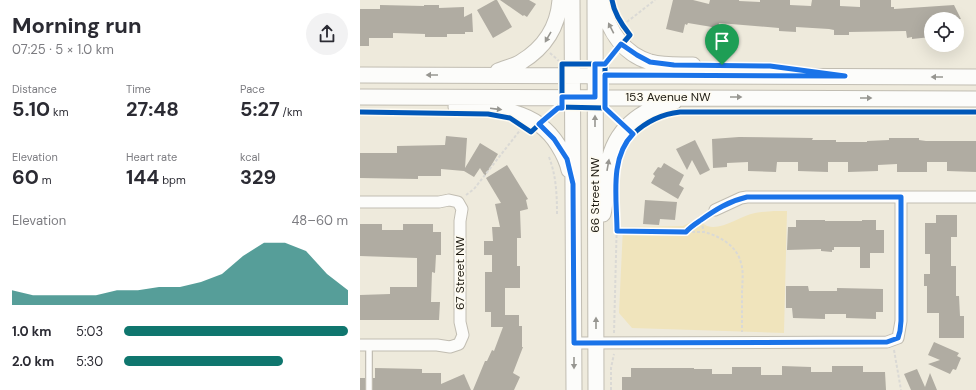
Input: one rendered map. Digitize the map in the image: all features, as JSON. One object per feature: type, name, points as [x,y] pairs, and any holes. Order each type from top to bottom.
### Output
[{"type":"main road","points":[[471,75],[497,71],[520,63],[542,46],[554,25],[560,0]]},
{"type":"main road","name":"66 Street NW","points":[[572,0],[569,71],[573,97],[574,390]]},
{"type":"main road","name":"66 Street NW","points":[[595,0],[596,390]]},
{"type":"main road","points":[[601,0],[604,16],[621,44],[650,62],[674,65],[770,66],[845,76]]},
{"type":"main road","name":"153 Avenue NW","points":[[360,75],[471,75],[569,71],[595,75],[976,77]]},
{"type":"main road","name":"153 Avenue NW","points":[[360,97],[976,99]]},
{"type":"main road","points":[[595,244],[605,205],[608,165],[613,146],[624,127],[660,105],[697,97]]},
{"type":"main road","points":[[360,102],[378,106],[482,108],[528,116],[539,124],[554,139],[567,159],[573,184]]},
{"type":"street","points":[[714,210],[741,198],[747,197],[976,197]]},
{"type":"street","points":[[574,343],[887,342],[895,340],[900,331],[901,321],[901,197]]},
{"type":"street","points":[[360,202],[439,202],[449,200],[458,202]]},
{"type":"street","name":"67 Street NW","points":[[364,345],[437,345],[450,348],[459,344],[463,335],[460,322],[460,221],[462,209],[458,202]]},
{"type":"lane","points":[[364,345],[369,390]]},
{"type":"path","points":[[623,26],[655,0]]},
{"type":"path","points":[[619,19],[630,35],[621,44]]},
{"type":"path","points":[[517,122],[531,132],[539,124]]},
{"type":"path","points":[[458,202],[474,188],[524,127]]},
{"type":"path","points":[[548,154],[553,168],[557,197],[557,214]]},
{"type":"path","points":[[686,232],[690,227],[714,210]]},
{"type":"path","points":[[614,323],[617,215]]},
{"type":"path","points":[[701,220],[704,232]]},
{"type":"path","points":[[617,231],[704,232],[713,234],[732,246],[741,262],[742,342]]},
{"type":"path","points":[[895,340],[902,390]]},
{"type":"path","points":[[611,390],[611,368],[613,360]]},
{"type":"shaded area","points":[[767,211],[787,211],[784,333],[632,328],[619,313],[623,227],[683,226],[697,219],[707,226],[712,227],[724,225],[755,213]]},
{"type":"building","points":[[497,0],[512,27],[493,38],[477,10]]},
{"type":"building","points":[[500,0],[529,0],[536,4],[527,17],[524,15],[523,16]]},
{"type":"building","points":[[673,0],[693,0],[709,4],[710,0],[760,2],[760,0],[790,0],[790,5],[811,6],[812,0],[840,0],[840,6],[860,7],[860,0],[891,0],[891,7],[894,7],[894,9],[954,5],[958,12],[924,12],[924,38],[912,39],[912,37],[907,38],[906,31],[849,32],[849,35],[834,35],[834,30],[829,29],[796,27],[796,32],[779,31],[779,28],[719,23],[718,28],[688,23],[687,25],[685,24],[683,33],[666,29]]},
{"type":"building","points":[[380,5],[439,5],[439,8],[464,7],[464,17],[472,13],[473,32],[465,32],[465,34],[447,34],[447,37],[425,37],[425,34],[393,33],[393,38],[369,38],[369,46],[360,46],[360,9],[380,9]]},
{"type":"building","points":[[446,136],[467,138],[465,168],[480,143],[498,154],[485,176],[480,168],[474,177],[464,171],[441,169],[441,176],[418,176],[418,179],[360,178],[360,153],[397,153],[397,146],[445,145]]},
{"type":"building","points":[[739,137],[813,138],[812,140],[836,140],[836,142],[867,142],[889,140],[889,138],[919,138],[919,140],[926,141],[976,141],[976,172],[947,171],[947,162],[927,162],[927,172],[897,172],[897,164],[878,165],[878,171],[848,172],[848,162],[828,162],[828,172],[798,171],[798,162],[777,162],[776,172],[748,171],[748,162],[727,163],[727,167],[713,168],[712,139]]},
{"type":"building","points":[[695,140],[710,170],[700,175],[692,160],[687,170],[676,149]]},
{"type":"building","points":[[664,163],[684,175],[679,185],[684,188],[678,199],[651,183],[655,176],[653,174],[658,167],[661,168]]},
{"type":"building","points":[[507,165],[528,199],[526,200],[528,209],[520,211],[521,238],[517,238],[517,266],[520,266],[520,288],[505,288],[505,315],[519,315],[519,326],[522,326],[523,347],[513,373],[520,377],[514,390],[473,390],[485,361],[487,361],[492,350],[494,351],[503,327],[491,327],[491,312],[485,312],[485,272],[492,272],[492,255],[484,255],[484,241],[493,241],[492,227],[500,227],[495,204],[501,203],[486,178]]},
{"type":"building","points":[[645,200],[677,202],[675,220],[660,219],[659,225],[643,224]]},
{"type":"building","points":[[936,215],[957,215],[957,237],[951,237],[951,266],[956,266],[956,296],[959,296],[960,316],[964,316],[964,338],[939,338],[939,313],[927,313],[927,286],[924,286],[924,274],[930,274],[930,254],[925,254],[925,223],[936,223]]},
{"type":"building","points":[[796,220],[876,220],[876,230],[884,230],[884,253],[870,253],[870,268],[860,268],[860,247],[834,247],[832,252],[821,251],[821,249],[787,250],[788,227],[796,227]]},
{"type":"building","points":[[360,224],[382,224],[382,230],[403,230],[403,224],[433,224],[433,232],[441,232],[441,255],[436,255],[435,273],[432,272],[431,302],[440,302],[439,320],[360,320],[360,295],[390,294],[390,287],[417,287],[417,258],[360,256]]},
{"type":"building","points":[[786,286],[808,286],[809,291],[837,291],[837,288],[883,289],[883,312],[876,312],[876,319],[846,318],[846,314],[825,314],[825,319],[793,318],[792,308],[786,308]]},
{"type":"building","points":[[934,342],[959,353],[957,356],[961,358],[956,370],[953,369],[950,374],[928,364],[940,360],[928,355]]},
{"type":"building","points":[[782,366],[811,367],[811,372],[832,372],[832,366],[863,366],[863,372],[885,372],[886,390],[622,390],[622,377],[631,377],[631,368],[712,369],[712,374],[732,374],[732,367],[761,367],[761,375],[782,375]]},
{"type":"building","points":[[375,368],[422,369],[422,373],[441,373],[441,384],[464,374],[471,390],[373,390]]},
{"type":"building","points":[[917,369],[925,387],[930,373],[937,390],[911,390],[904,374]]},
{"type":"building","points":[[360,378],[365,378],[365,390],[360,390]]},
{"type":"cycle path","points":[[605,108],[605,64],[630,35],[619,19],[612,0]]},
{"type":"cycle path","points":[[562,107],[562,64],[605,64]]},
{"type":"cycle path","points":[[360,112],[488,114],[510,118],[531,132],[558,107],[605,108],[633,134],[644,125],[655,119],[667,114],[680,112],[976,112]]},
{"type":"route","points":[[621,44],[650,62],[674,65],[722,65],[770,66],[845,76],[605,75],[605,108],[633,134],[620,155],[616,175],[617,231],[686,232],[690,227],[714,210],[741,198],[747,197],[901,197],[901,321],[898,338],[887,342],[574,343],[573,184],[567,159],[554,139],[545,128],[539,124],[558,108],[562,108],[562,97],[595,97],[595,64],[605,64],[621,44]]}]
